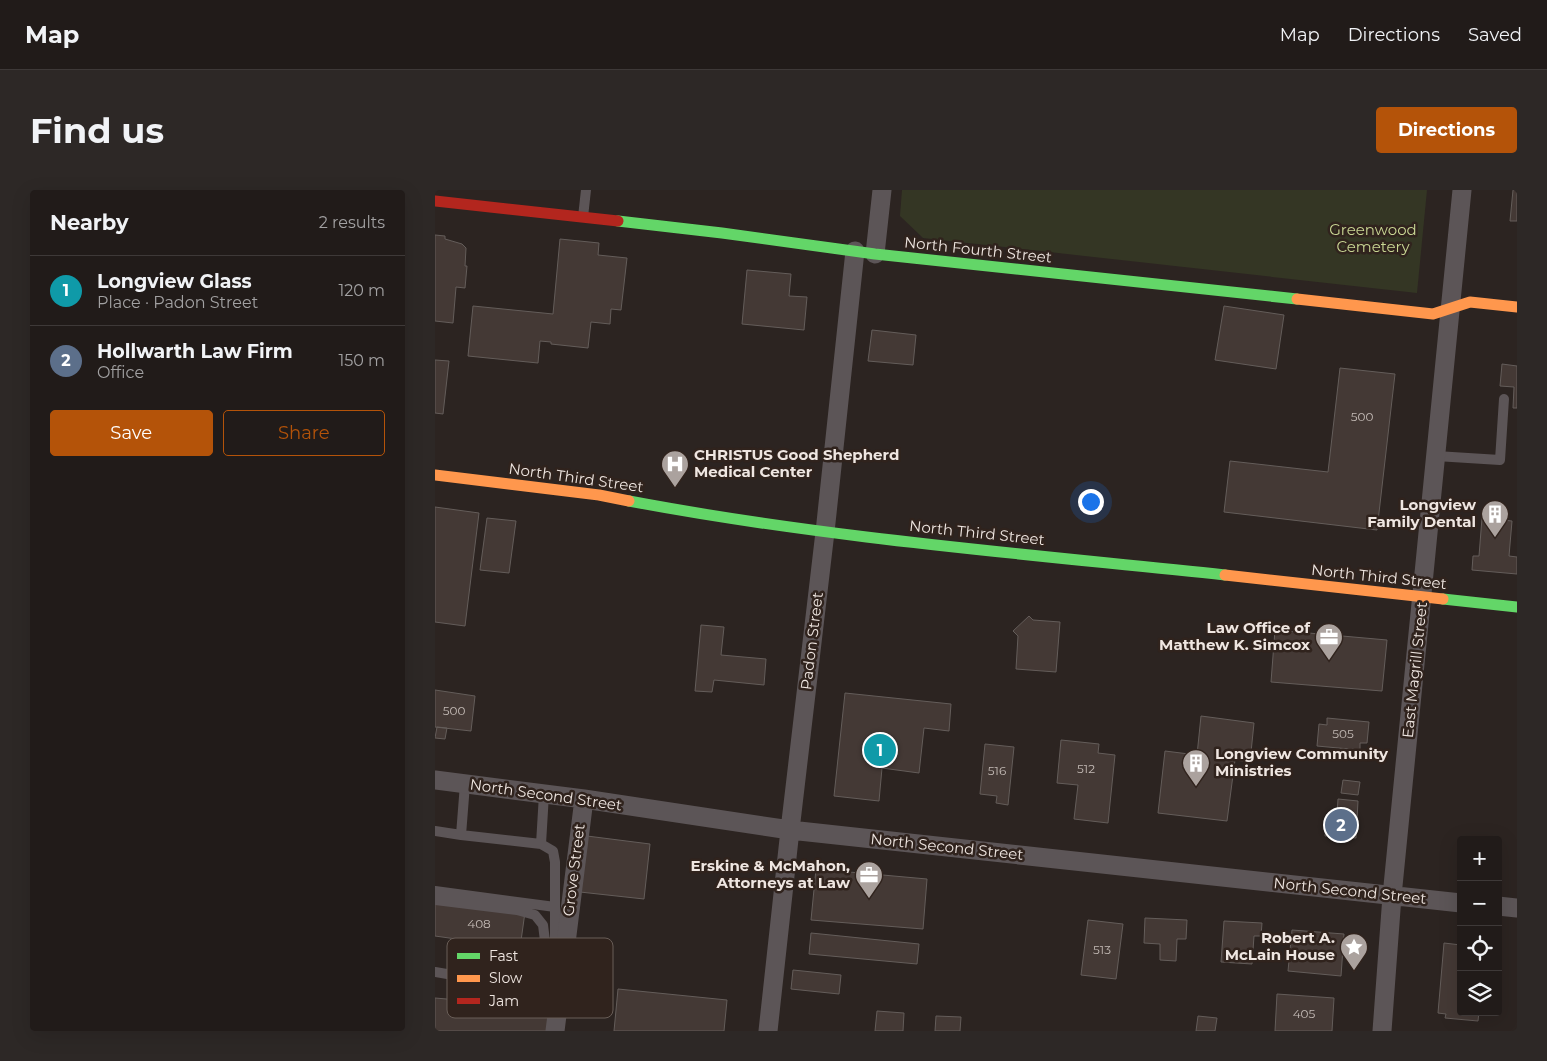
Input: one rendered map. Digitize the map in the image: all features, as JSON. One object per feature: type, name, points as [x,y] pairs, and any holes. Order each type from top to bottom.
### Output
[{"type":"street","points":[[875,254],[882,190]]},
{"type":"street","name":"East Magrill Street","points":[[1382,1031],[1392,896],[1451,309],[1461,190]]},
{"type":"street","name":"North Fourth Street","points":[[435,201],[722,233],[875,254],[1433,314],[1470,302],[1517,307]]},
{"type":"street","name":"Padon Street","points":[[768,1031],[855,251]]},
{"type":"street","name":"North Third Street","points":[[435,475],[599,495],[699,514],[825,532],[1517,607]]},
{"type":"street","name":"North Second Street","points":[[435,780],[584,799],[790,830],[1457,903]]},
{"type":"street","name":"Grove Street","points":[[561,938],[564,879],[584,799]]},
{"type":"street","points":[[1502,906],[1517,908]]},
{"type":"street","name":"Grove Street","points":[[555,1031],[556,1018]]},
{"type":"lane","points":[[583,218],[586,190]]},
{"type":"lane","points":[[1436,456],[1500,460],[1504,399]]},
{"type":"lane","points":[[461,835],[465,784]]},
{"type":"lane","points":[[541,844],[544,794]]},
{"type":"lane","points":[[435,831],[541,844],[553,851],[564,879],[555,907],[555,938]]},
{"type":"lane","points":[[435,891],[555,907]]},
{"type":"lane","points":[[435,900],[517,910],[535,915],[543,925],[545,938]]},
{"type":"green space","name":"Greenwood Cemetery","points":[[902,190],[1427,190],[1417,293],[923,238],[900,216]]},
{"type":"building","points":[[1513,190],[1517,190],[1517,221],[1510,221]]},
{"type":"building","points":[[435,235],[445,236],[445,239],[462,244],[466,248],[465,288],[456,287],[453,323],[435,321]]},
{"type":"building","points":[[560,239],[599,243],[598,255],[627,258],[621,310],[611,309],[610,324],[591,322],[588,348],[540,341],[538,363],[468,356],[473,306],[553,314]]},
{"type":"building","points":[[747,270],[791,274],[789,296],[807,297],[804,330],[742,324]]},
{"type":"building","points":[[1224,306],[1284,315],[1276,369],[1215,360]]},
{"type":"building","points":[[872,330],[916,335],[913,365],[868,361]]},
{"type":"building","points":[[435,360],[449,361],[443,414],[435,413]]},
{"type":"building","points":[[1502,364],[1517,366],[1517,408],[1513,408],[1514,387],[1500,386]]},
{"type":"building","points":[[1340,368],[1395,374],[1377,530],[1224,512],[1230,461],[1328,472]]},
{"type":"building","points":[[435,507],[479,513],[465,626],[435,622]]},
{"type":"building","points":[[487,518],[516,521],[509,573],[480,570]]},
{"type":"building","name":"Longview Family Dental","points":[[1482,518],[1512,521],[1509,556],[1517,557],[1517,574],[1472,570],[1473,556],[1479,556]]},
{"type":"building","points":[[1029,616],[1033,620],[1060,622],[1056,672],[1016,669],[1018,636],[1013,631]]},
{"type":"building","points":[[701,625],[724,627],[721,655],[766,659],[764,685],[714,680],[712,692],[695,691]]},
{"type":"building","name":"Law Office of Matthew K. Simcox","points":[[1275,630],[1387,640],[1382,691],[1271,682]]},
{"type":"building","points":[[435,690],[475,696],[471,731],[435,727]]},
{"type":"building","points":[[845,693],[951,704],[949,731],[924,728],[919,773],[882,768],[879,801],[834,796]]},
{"type":"building","name":"Longview Community Ministries","points":[[1201,716],[1254,723],[1250,762],[1235,760],[1227,821],[1158,813],[1165,751],[1197,755]]},
{"type":"building","points":[[1327,718],[1369,722],[1367,743],[1360,743],[1360,750],[1317,746],[1319,724],[1327,725]]},
{"type":"building","points":[[437,727],[447,728],[445,739],[435,738]]},
{"type":"building","points":[[1061,740],[1099,744],[1098,753],[1115,755],[1108,823],[1074,819],[1078,785],[1057,783]]},
{"type":"building","points":[[985,744],[1014,747],[1008,805],[996,803],[997,796],[980,794]]},
{"type":"building","points":[[1343,780],[1360,782],[1358,795],[1341,793]]},
{"type":"building","points":[[1338,799],[1358,801],[1356,838],[1325,836],[1327,814],[1337,815]]},
{"type":"building","points":[[587,836],[650,844],[644,899],[580,892]]},
{"type":"building","name":"Erskine & McMahon, Attorneys at Law","points":[[816,869],[927,879],[923,929],[811,920]]},
{"type":"building","points":[[435,900],[525,912],[521,938],[449,938],[435,936]]},
{"type":"building","points":[[1145,918],[1187,920],[1186,939],[1177,939],[1176,961],[1160,960],[1160,944],[1144,943]]},
{"type":"building","points":[[1088,920],[1123,924],[1116,979],[1081,975]]},
{"type":"building","points":[[1224,921],[1262,923],[1261,936],[1254,936],[1252,964],[1221,962]]},
{"type":"building","points":[[1292,930],[1344,934],[1341,976],[1288,971]]},
{"type":"building","points":[[811,933],[919,944],[917,964],[809,954]]},
{"type":"building","points":[[1444,943],[1457,945],[1457,1016],[1479,1016],[1478,1021],[1445,1018],[1446,1014],[1438,1013]]},
{"type":"building","points":[[793,970],[841,975],[839,994],[791,989]]},
{"type":"building","points":[[618,989],[727,1000],[724,1031],[614,1031]]},
{"type":"building","points":[[1277,994],[1334,998],[1332,1031],[1275,1031]]},
{"type":"building","points":[[435,998],[447,999],[447,1018],[551,1018],[550,1031],[435,1031]]},
{"type":"building","points":[[877,1011],[904,1013],[903,1031],[875,1031]]},
{"type":"building","points":[[936,1016],[961,1017],[960,1031],[935,1031]]},
{"type":"building","points":[[1198,1016],[1217,1018],[1215,1031],[1196,1031]]},
{"type":"traffic: fast","points":[[618,221],[875,254],[1297,299]]},
{"type":"traffic: fast","points":[[629,501],[703,514],[852,535],[1225,575]]},
{"type":"traffic: fast","points":[[1443,599],[1517,607]]},
{"type":"traffic: slow","points":[[1297,299],[1433,314],[1470,302],[1517,307]]},
{"type":"traffic: slow","points":[[435,475],[599,495],[629,501]]},
{"type":"traffic: slow","points":[[1225,575],[1443,599]]},
{"type":"traffic: jam","points":[[435,201],[618,221]]},
{"type":"place","name":"CHRISTUS Good Shepherd Medical Center","points":[[675,488]]},
{"type":"place","name":"Longview Family Dental","points":[[1495,538]]},
{"type":"place","name":"Law Office of Matthew K. Simcox","points":[[1329,661]]},
{"type":"place","name":"Longview Glass","points":[[880,750]]},
{"type":"place","name":"Longview Community Ministries","points":[[1196,787]]},
{"type":"place","name":"Hollwarth Law Firm","points":[[1341,825]]},
{"type":"place","name":"Erskine & McMahon, Attorneys at Law","points":[[869,899]]},
{"type":"place","name":"Robert A. McLain House","points":[[1354,971]]}]
